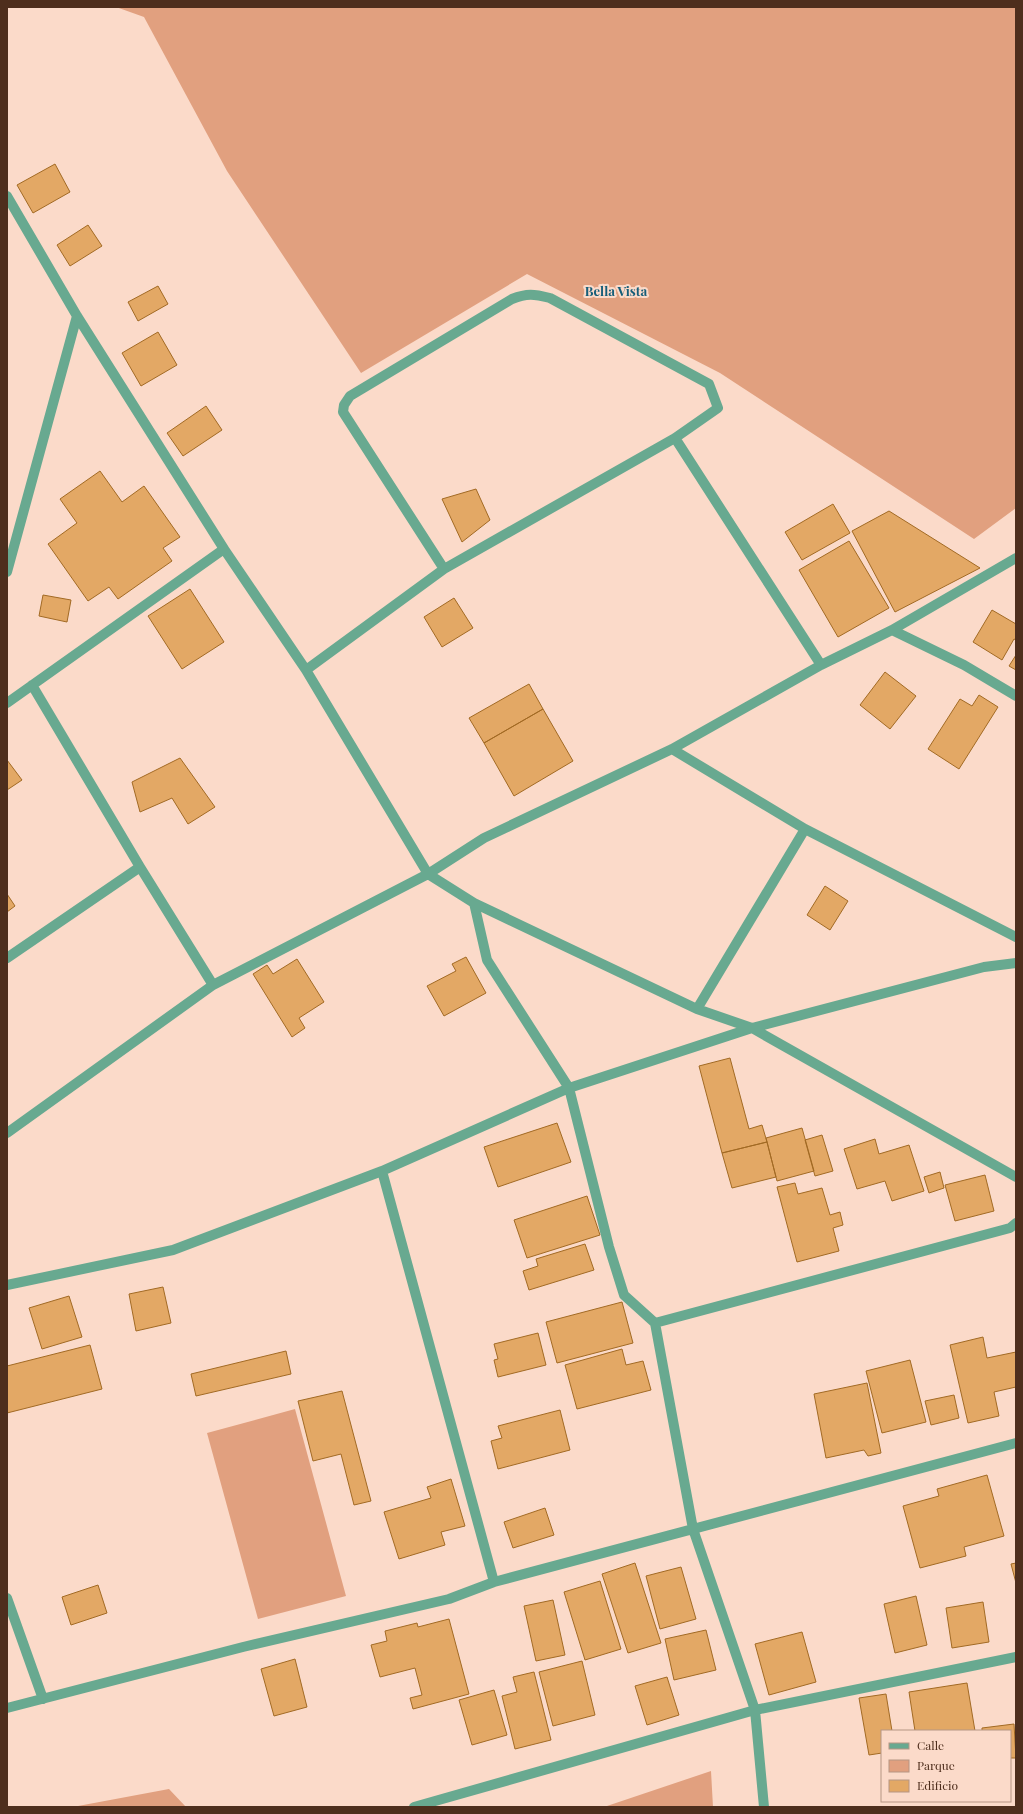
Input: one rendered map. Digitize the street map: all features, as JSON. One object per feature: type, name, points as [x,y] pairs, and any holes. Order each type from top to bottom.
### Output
[{"type":"street","points":[[7,196],[77,316],[224,549],[306,670],[428,874],[474,903],[697,1009],[752,1028],[1016,1177]]},
{"type":"street","points":[[306,670],[444,569],[675,438],[718,408],[709,384],[550,298],[535,294],[523,294],[512,299],[350,396],[344,405],[343,412],[444,569]]},
{"type":"street","points":[[7,572],[77,316]]},
{"type":"street","points":[[675,438],[821,665]]},
{"type":"street","points":[[7,703],[224,549]]},
{"type":"street","points":[[7,1133],[213,985],[428,874],[484,838],[672,749],[821,665],[892,630],[1016,558]]},
{"type":"street","points":[[892,630],[964,665],[1016,696]]},
{"type":"street","points":[[32,685],[140,867],[213,985]]},
{"type":"street","points":[[672,749],[805,829],[1016,937]]},
{"type":"street","points":[[697,1009],[805,829]]},
{"type":"street","points":[[7,958],[140,867]]},
{"type":"street","points":[[474,903],[487,960],[569,1088],[609,1247],[624,1294],[655,1323],[693,1529],[755,1710],[764,1807]]},
{"type":"street","points":[[7,1285],[173,1250],[382,1171],[569,1088],[752,1028],[984,967],[1016,963]]},
{"type":"street","points":[[382,1171],[494,1582]]},
{"type":"street","points":[[655,1323],[1010,1228],[1016,1223]]},
{"type":"street","points":[[7,1708],[243,1647],[449,1599],[494,1582],[1016,1443]]},
{"type":"street","points":[[7,1598],[43,1699]]},
{"type":"street","points":[[414,1807],[755,1710],[1016,1658]]},
{"type":"green space","points":[[116,7],[1016,7],[1016,508],[974,539],[720,373],[527,274],[361,373],[227,171],[144,17]]},
{"type":"green space","points":[[295,1409],[346,1596],[258,1619],[207,1433]]},
{"type":"green space","points":[[711,1771],[713,1807],[604,1807]]},
{"type":"green space","points":[[169,1789],[186,1807],[22,1807],[78,1806]]},
{"type":"building","points":[[55,164],[70,192],[33,213],[17,185]]},
{"type":"building","points":[[88,225],[102,246],[70,266],[57,245]]},
{"type":"building","points":[[158,286],[168,304],[138,321],[128,302]]},
{"type":"building","points":[[158,332],[177,365],[141,386],[122,353]]},
{"type":"building","points":[[206,406],[222,430],[183,456],[167,433]]},
{"type":"building","points":[[100,471],[122,502],[144,486],[180,537],[163,548],[172,561],[118,599],[109,587],[88,601],[48,544],[77,523],[60,499]]},
{"type":"building","points":[[476,489],[490,520],[462,542],[442,499]]},
{"type":"building","points":[[833,504],[850,533],[802,560],[785,532]]},
{"type":"building","points":[[889,511],[980,568],[895,612],[852,531]]},
{"type":"building","points":[[849,541],[889,608],[838,637],[799,570]]},
{"type":"building","points":[[190,589],[224,642],[182,669],[148,616]]},
{"type":"building","points":[[43,595],[71,600],[67,622],[39,616]]},
{"type":"building","points":[[454,598],[473,628],[442,647],[424,617]]},
{"type":"building","points":[[992,610],[1016,624],[1016,640],[1014,639],[1002,660],[973,642]]},
{"type":"building","points":[[1016,655],[1016,670],[1009,666]]},
{"type":"building","points":[[885,672],[916,696],[890,729],[860,705]]},
{"type":"building","points":[[529,684],[543,709],[484,743],[469,718]]},
{"type":"building","points":[[979,695],[998,707],[959,769],[928,749],[960,699],[972,706]]},
{"type":"building","points":[[543,709],[573,761],[514,796],[484,743]]},
{"type":"building","points":[[180,758],[215,807],[188,824],[172,798],[140,812],[132,782]]},
{"type":"building","points":[[7,760],[22,780],[7,790]]},
{"type":"building","points":[[825,886],[848,901],[830,930],[807,915]]},
{"type":"building","points":[[7,894],[15,906],[7,912]]},
{"type":"building","points":[[466,957],[486,993],[444,1016],[427,986],[456,971],[452,964]]},
{"type":"building","points":[[297,959],[324,1002],[299,1018],[305,1028],[292,1037],[253,974],[267,965],[273,974]]},
{"type":"building","points":[[730,1058],[749,1129],[762,1125],[767,1142],[722,1153],[699,1066]]},
{"type":"building","points":[[557,1123],[571,1162],[498,1187],[484,1147]]},
{"type":"building","points":[[802,1128],[814,1171],[777,1181],[766,1138]]},
{"type":"building","points":[[822,1135],[833,1171],[815,1176],[805,1140]]},
{"type":"building","points":[[875,1139],[879,1154],[909,1145],[924,1191],[892,1201],[885,1181],[857,1189],[844,1149]]},
{"type":"building","points":[[767,1142],[776,1177],[732,1188],[722,1153]]},
{"type":"building","points":[[940,1172],[944,1188],[929,1193],[924,1177]]},
{"type":"building","points":[[985,1175],[994,1211],[955,1221],[945,1185]]},
{"type":"building","points":[[795,1183],[798,1194],[822,1188],[830,1215],[840,1212],[843,1225],[833,1228],[839,1251],[797,1262],[777,1187]]},
{"type":"building","points":[[587,1196],[600,1235],[527,1258],[514,1220]]},
{"type":"building","points":[[585,1244],[594,1270],[529,1290],[523,1271],[538,1266],[536,1259]]},
{"type":"building","points":[[163,1287],[171,1323],[136,1331],[129,1294]]},
{"type":"building","points":[[69,1296],[82,1337],[42,1349],[29,1308]]},
{"type":"building","points":[[622,1302],[633,1343],[557,1363],[546,1322]]},
{"type":"building","points":[[538,1333],[546,1365],[498,1377],[494,1360],[498,1359],[494,1344]]},
{"type":"building","points":[[983,1337],[987,1358],[1016,1352],[1016,1387],[994,1392],[999,1416],[968,1423],[950,1345]]},
{"type":"building","points":[[90,1345],[102,1389],[7,1413],[7,1366]]},
{"type":"building","points":[[622,1349],[626,1365],[643,1361],[651,1390],[577,1409],[565,1365]]},
{"type":"building","points":[[286,1351],[291,1374],[196,1396],[191,1374]]},
{"type":"building","points":[[910,1360],[926,1422],[882,1433],[866,1371]]},
{"type":"building","points":[[867,1383],[881,1453],[868,1456],[864,1450],[826,1458],[814,1394]]},
{"type":"building","points":[[342,1391],[371,1501],[354,1505],[341,1454],[313,1461],[298,1401]]},
{"type":"building","points":[[954,1395],[959,1418],[931,1425],[925,1401]]},
{"type":"building","points":[[560,1410],[570,1450],[498,1469],[491,1441],[502,1438],[498,1426]]},
{"type":"building","points":[[987,1475],[1004,1536],[964,1547],[966,1556],[920,1568],[903,1506],[939,1496],[937,1489]]},
{"type":"building","points":[[451,1479],[465,1526],[441,1532],[445,1545],[399,1559],[384,1512],[431,1498],[427,1487]]},
{"type":"building","points":[[545,1508],[554,1535],[513,1548],[504,1522]]},
{"type":"building","points":[[635,1563],[661,1643],[628,1653],[602,1574]]},
{"type":"building","points":[[1016,1563],[1016,1583],[1011,1564]]},
{"type":"building","points":[[681,1567],[696,1619],[660,1629],[646,1576]]},
{"type":"building","points":[[600,1581],[621,1649],[585,1660],[564,1592]]},
{"type":"building","points":[[98,1585],[107,1613],[71,1625],[62,1597]]},
{"type":"building","points":[[916,1596],[927,1645],[895,1653],[884,1604]]},
{"type":"building","points":[[553,1600],[565,1655],[536,1661],[524,1606]]},
{"type":"building","points":[[983,1602],[989,1642],[952,1648],[946,1608]]},
{"type":"building","points":[[449,1619],[469,1694],[413,1709],[410,1698],[422,1695],[415,1668],[380,1677],[371,1645],[387,1641],[385,1631],[417,1623],[418,1627]]},
{"type":"building","points":[[706,1630],[716,1670],[674,1680],[665,1639]]},
{"type":"building","points":[[802,1632],[816,1682],[769,1695],[755,1644]]},
{"type":"building","points":[[295,1659],[307,1707],[274,1716],[261,1669]]},
{"type":"building","points":[[582,1661],[595,1715],[553,1726],[539,1672]]},
{"type":"building","points":[[534,1672],[551,1740],[515,1749],[502,1696],[517,1692],[513,1677]]},
{"type":"building","points":[[667,1677],[679,1715],[647,1725],[635,1686]]},
{"type":"building","points":[[967,1683],[975,1730],[915,1730],[909,1692]]},
{"type":"building","points":[[494,1690],[507,1735],[472,1745],[459,1700]]},
{"type":"building","points":[[886,1694],[892,1730],[881,1730],[881,1753],[869,1755],[859,1698]]},
{"type":"building","points":[[1014,1724],[1016,1758],[1011,1758],[1011,1730],[982,1730],[982,1728]]},
{"type":"district","name":"Bella Vista","points":[[616,290]]}]
